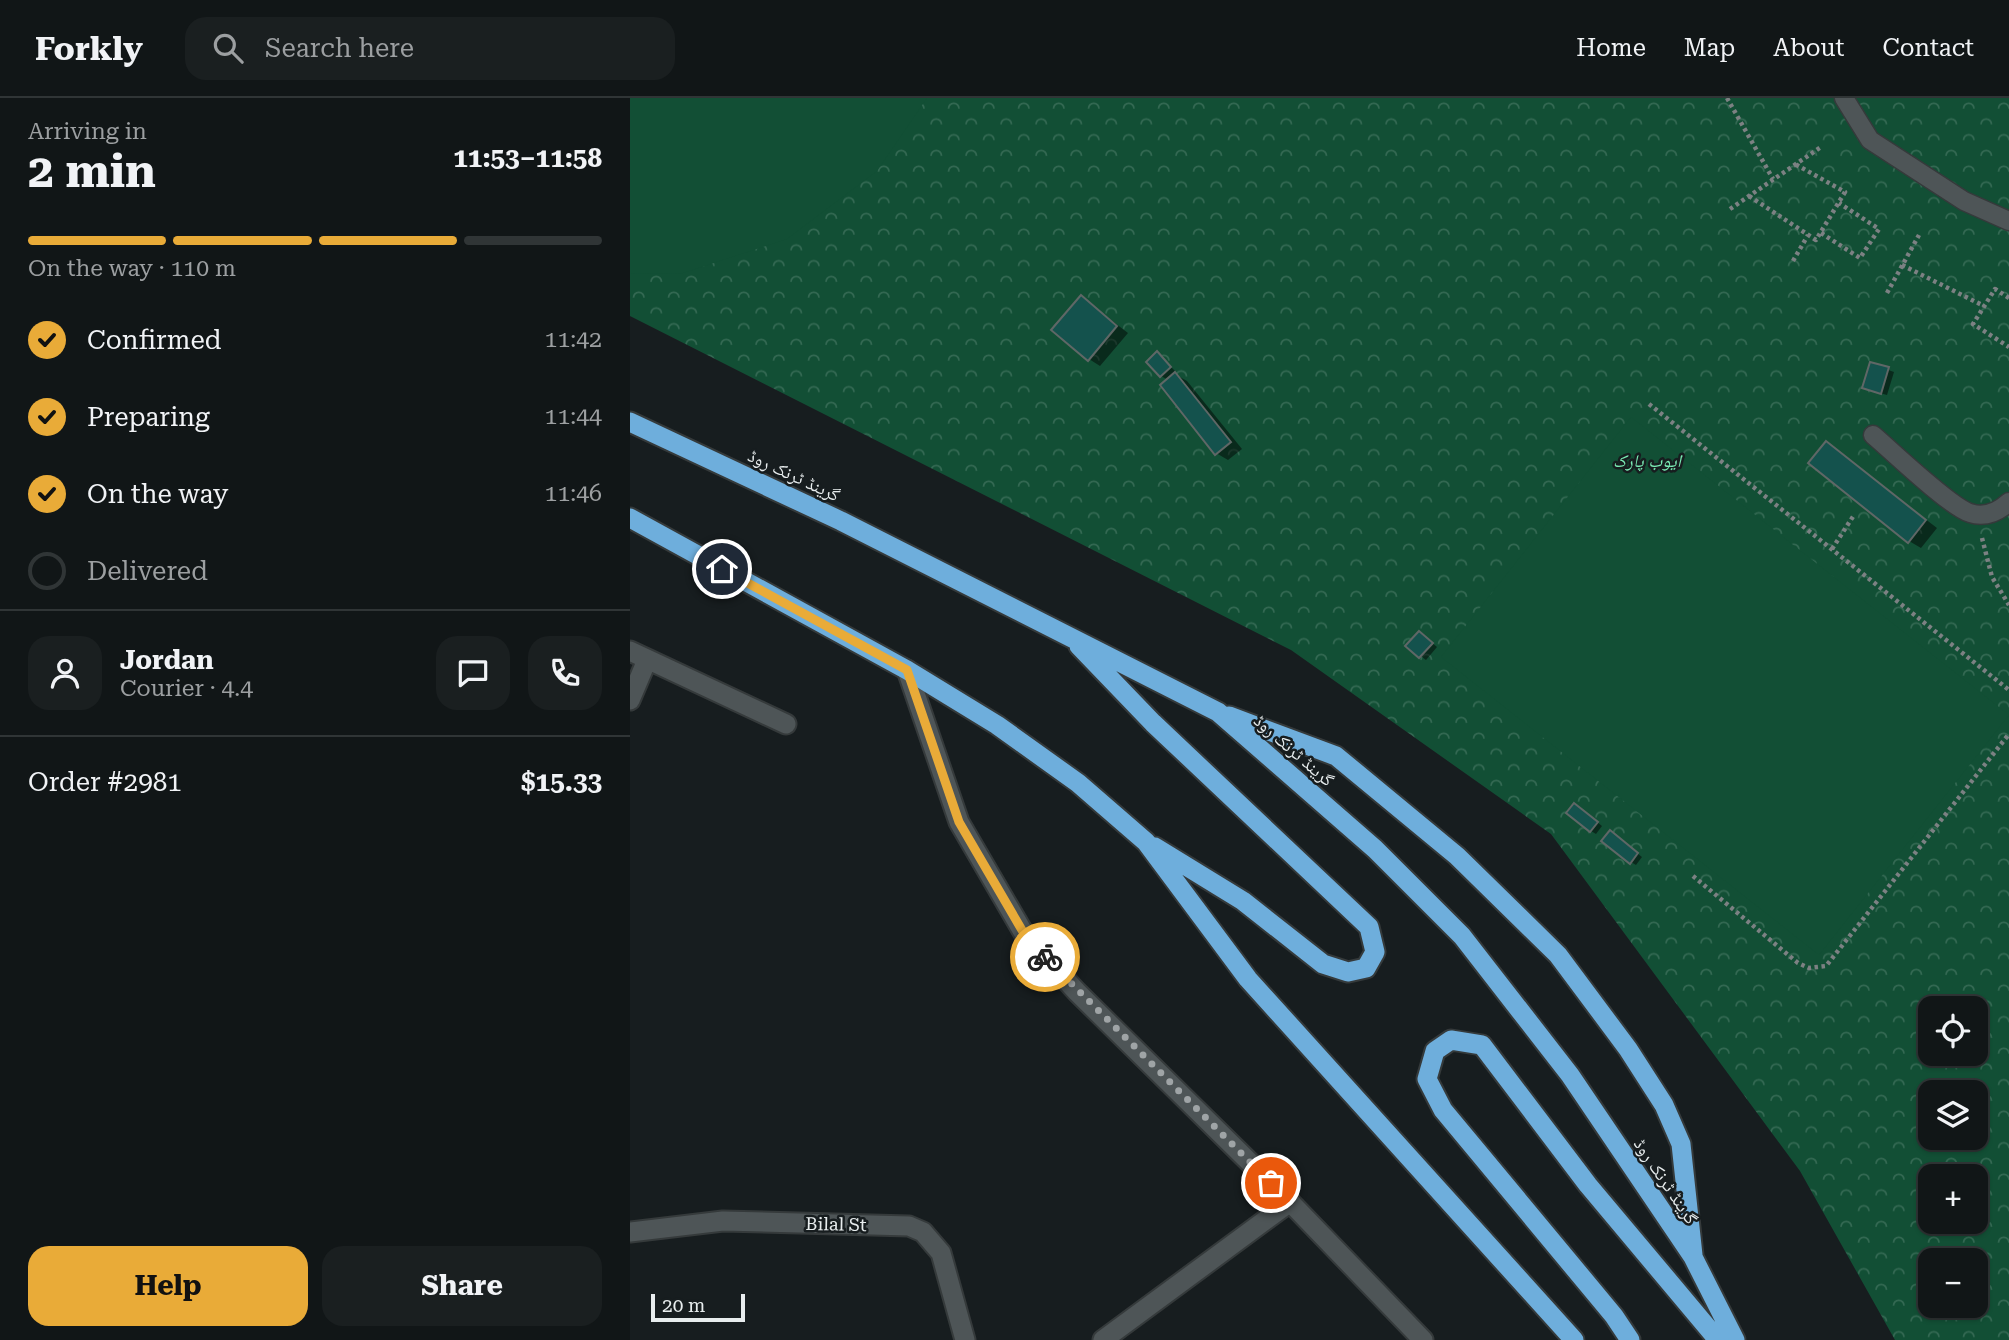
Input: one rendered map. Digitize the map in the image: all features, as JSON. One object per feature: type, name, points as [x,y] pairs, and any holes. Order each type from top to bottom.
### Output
[{"type":"highway","name":"گرینڈ ٹرنک روڈ","points":[[630,422],[841,521],[1218,712],[1375,849],[1462,936],[1570,1075],[1693,1257],[1735,1340]]},
{"type":"highway","points":[[630,518],[907,670],[997,725],[1078,783],[1146,842],[1243,901],[1323,964],[1348,972],[1366,968],[1375,952],[1368,927],[1153,723],[1068,635]]},
{"type":"highway","points":[[1218,712],[1336,755],[1457,856],[1558,955],[1628,1049],[1664,1105],[1681,1143],[1693,1257]]},
{"type":"highway","points":[[1146,842],[1248,979],[1574,1340]]},
{"type":"highway","points":[[1630,1340],[1614,1315],[1443,1111],[1427,1079],[1435,1051],[1451,1040],[1482,1045],[1588,1185],[1718,1340]]},
{"type":"street","points":[[630,700],[639,656],[786,723]]},
{"type":"street","points":[[907,670],[959,822],[1026,937],[1077,992],[1290,1202],[1423,1340]]},
{"type":"street","points":[[1103,1340],[1290,1202]]},
{"type":"street","name":"Bilal St","points":[[630,1232],[723,1221],[909,1226],[923,1232],[940,1253],[965,1340]]},
{"type":"lane","points":[[1844,98],[1870,140],[1964,201],[2009,221]]},
{"type":"lane","points":[[1873,435],[1961,509],[1981,515],[1994,513],[2009,502]]},
{"type":"path","points":[[1727,98],[1773,179]]},
{"type":"path","points":[[1730,209],[1821,147]]},
{"type":"path","points":[[1749,196],[1816,240],[1845,192],[1795,164]]},
{"type":"path","points":[[1820,233],[1860,258],[1879,229],[1839,203]]},
{"type":"path","points":[[1793,261],[1808,234]]},
{"type":"path","points":[[1886,293],[1919,235]]},
{"type":"path","points":[[1902,265],[1984,306]]},
{"type":"path","points":[[2009,298],[1994,289],[1973,324],[2009,347]]},
{"type":"path","points":[[1649,404],[2009,690]]},
{"type":"path","points":[[1832,550],[1854,515]]},
{"type":"path","points":[[1981,515],[1983,549],[1992,577],[2009,605]]},
{"type":"path","points":[[1693,876],[1798,963],[1809,968],[1826,966],[2009,734]]},
{"type":"green space","name":"ایوب پارک","points":[[630,98],[2009,98],[2009,1340],[1895,1340],[1800,1171],[1551,834],[1291,650],[630,316]]},
{"type":"green space","points":[[630,98],[927,98],[877,171],[787,239],[680,274],[630,273]]},
{"type":"green space","points":[[1631,417],[2009,715],[1819,955],[1441,657]]},
{"type":"building","points":[[1081,295],[1117,326],[1088,361],[1051,330]]},
{"type":"building","points":[[1157,351],[1171,367],[1160,377],[1146,362]]},
{"type":"building","points":[[1870,362],[1889,367],[1881,394],[1862,388]]},
{"type":"building","points":[[1175,372],[1231,442],[1215,455],[1160,385]]},
{"type":"building","points":[[1826,441],[1926,520],[1908,543],[1808,463]]},
{"type":"building","points":[[1419,631],[1433,643],[1419,658],[1405,646]]},
{"type":"building","points":[[1574,803],[1598,822],[1590,832],[1566,813]]},
{"type":"building","points":[[1610,830],[1638,853],[1630,864],[1601,841]]},
{"type":"way so far","points":[[1045,957],[1077,992],[1271,1183]]},
{"type":"route","points":[[722,569],[907,670],[959,822],[1026,937],[1045,957]]}]
